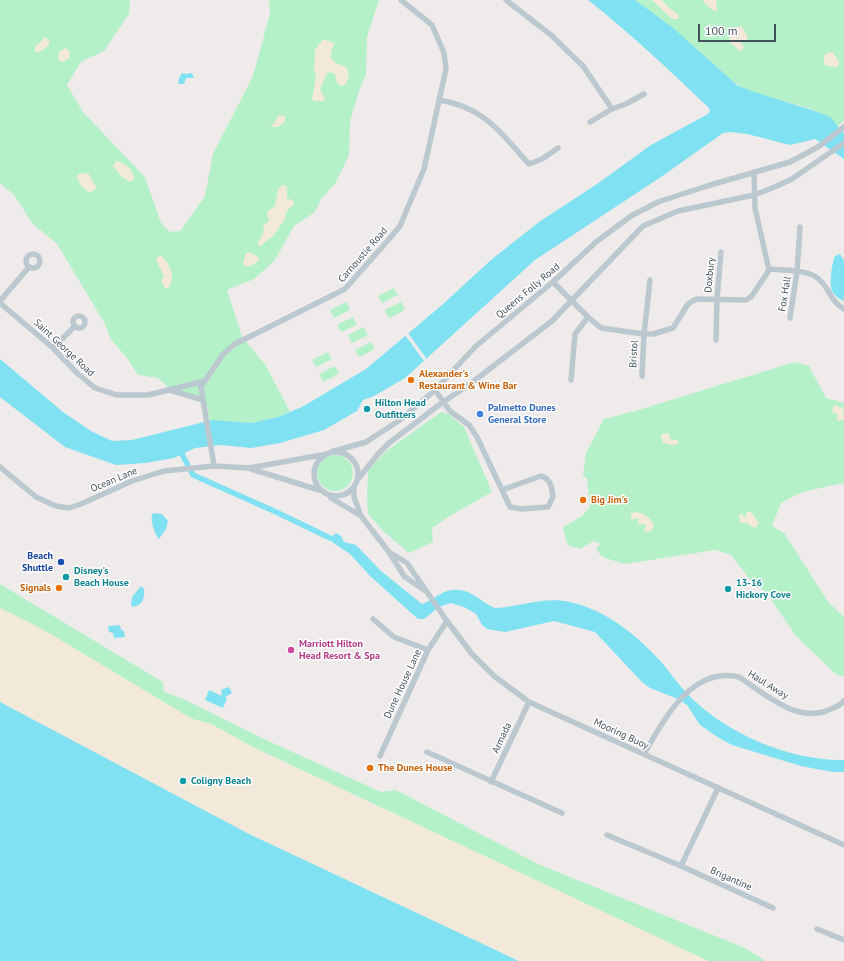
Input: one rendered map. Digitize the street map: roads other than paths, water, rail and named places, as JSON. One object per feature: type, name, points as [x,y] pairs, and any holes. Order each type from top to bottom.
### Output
[{"type":"street","name":"Carnoustie Road","points":[[214,466],[201,387],[223,354],[236,344],[345,289],[400,226],[424,169],[446,69],[444,53],[432,25],[401,0]]},
{"type":"street","points":[[506,0],[551,35],[583,66],[612,109]]},
{"type":"street","points":[[590,122],[612,109],[626,104],[644,94]]},
{"type":"street","points":[[439,100],[456,103],[474,110],[493,126],[529,164],[542,160],[558,148]]},
{"type":"street","name":"Queens Folly Road","points":[[329,453],[360,444],[377,436],[400,420],[435,390],[475,348],[553,282],[612,229],[646,207],[707,186],[790,162],[818,147],[844,128]]},
{"type":"street","points":[[358,479],[356,466],[351,458],[344,454],[329,453],[318,460],[314,470],[314,481],[320,491],[327,495],[338,497],[344,496],[354,487],[358,479],[383,448],[552,321],[571,299],[644,226],[653,220],[678,211],[754,195],[792,179],[844,143]]},
{"type":"street","points":[[553,282],[596,325],[607,330],[644,334],[653,334],[673,328],[693,300],[700,298],[746,300],[751,296],[769,270],[754,195],[754,172]]},
{"type":"street","name":"Fox Hall","points":[[790,318],[797,272],[800,227]]},
{"type":"street","name":"Doxbury","points":[[716,340],[717,299],[722,252]]},
{"type":"street","points":[[0,302],[28,267]]},
{"type":"street","points":[[769,270],[797,272],[817,277],[837,306],[844,309]]},
{"type":"street","name":"Bristol","points":[[642,376],[644,334],[650,280]]},
{"type":"street","name":"Saint George Road","points":[[0,302],[53,348],[77,373],[95,388],[117,395],[148,395],[205,381]]},
{"type":"street","points":[[572,380],[575,334],[588,317]]},
{"type":"street","points":[[53,348],[75,326]]},
{"type":"street","name":"Saint George Road","points":[[170,390],[203,400]]},
{"type":"street","points":[[435,390],[450,411],[469,424],[510,507],[522,510],[548,506],[554,497],[550,483],[541,476],[502,490]]},
{"type":"street","name":"Ocean Lane","points":[[0,467],[36,497],[51,504],[69,508],[82,504],[132,481],[159,472],[180,468],[214,466],[248,468],[329,453]]},
{"type":"street","name":"Ocean Lane","points":[[248,468],[320,491]]},
{"type":"street","name":"Mooring Buoy","points":[[354,487],[354,498],[361,516],[389,552],[404,576],[427,593]]},
{"type":"street","name":"Mooring Buoy","points":[[327,495],[361,516]]},
{"type":"street","name":"Mooring Buoy","points":[[389,552],[408,563],[440,612],[472,654],[494,676],[529,702],[844,844]]},
{"type":"street","points":[[373,619],[394,637],[428,650]]},
{"type":"street","name":"Dune House Lane","points":[[380,756],[428,650],[447,621]]},
{"type":"street","name":"Haul Away","points":[[644,754],[658,730],[678,704],[689,691],[708,678],[729,675],[739,677],[793,711],[810,715],[822,714],[844,701]]},
{"type":"street","name":"Armada","points":[[491,782],[529,702]]},
{"type":"street","points":[[427,752],[562,813]]},
{"type":"street","points":[[681,866],[718,788]]},
{"type":"street","name":"Brigantine","points":[[607,835],[681,866],[773,908]]},
{"type":"street","points":[[817,929],[844,940]]},
{"type":"water","points":[[588,0],[635,0],[672,27],[737,85],[830,117],[844,133],[844,159],[815,139],[790,145],[747,134],[730,132],[723,133],[661,177],[535,260],[405,378],[374,396],[363,400],[357,411],[324,430],[280,443],[251,448],[221,445],[195,448],[174,458],[145,463],[116,465],[65,447],[0,397],[0,359],[63,412],[91,431],[112,441],[132,440],[212,420],[251,423],[278,417],[302,407],[366,369],[442,305],[491,260],[539,222],[597,184],[651,145],[708,114],[710,110],[708,107],[634,39]]},
{"type":"water","points":[[182,73],[192,73],[194,78],[186,78],[184,84],[179,84],[178,81]]},
{"type":"water","points":[[840,254],[844,261],[844,301],[833,293],[831,288],[831,274],[834,259],[835,256]]},
{"type":"water","points":[[153,513],[162,514],[168,521],[166,529],[159,539],[152,523]]},
{"type":"water","points":[[336,533],[341,536],[344,542],[356,545],[381,571],[422,604],[444,592],[461,590],[495,608],[542,601],[561,600],[596,611],[620,625],[642,643],[662,663],[685,691],[700,706],[717,719],[757,741],[779,749],[823,759],[844,760],[844,772],[833,772],[801,766],[732,745],[719,738],[700,725],[687,705],[678,699],[650,688],[642,682],[595,632],[554,621],[505,632],[487,629],[482,625],[476,614],[464,607],[451,603],[439,607],[424,619],[418,619],[370,576],[350,554],[332,542],[330,538]]},
{"type":"water","points":[[141,586],[144,589],[143,601],[139,605],[133,607],[131,605],[132,597]]},
{"type":"water","points":[[120,625],[121,630],[124,631],[125,637],[114,638],[113,633],[109,632],[108,626]]},
{"type":"water","points":[[229,687],[232,693],[225,697],[227,698],[223,708],[205,700],[209,690],[222,696],[221,690]]},
{"type":"water","points":[[0,702],[249,834],[519,961],[0,961]]},
{"type":"waterway","points":[[182,454],[193,475],[330,538]]},
{"type":"place","name":"Alexander's Restaurant & Wine Bar","points":[[411,380]]},
{"type":"place","name":"Hilton Head Outfitters","points":[[367,409]]},
{"type":"place","name":"Palmetto Dunes General Store","points":[[480,414]]},
{"type":"place","name":"Big Jim's","points":[[583,500]]},
{"type":"place","name":"Beach Shuttle","points":[[61,562]]},
{"type":"place","name":"Disney's Beach House","points":[[66,577]]},
{"type":"place","name":"Signals","points":[[59,588]]},
{"type":"place","name":"13-16 Hickory Cove","points":[[728,589]]},
{"type":"place","name":"Marriott Hilton Head Resort & Spa","points":[[291,650]]},
{"type":"place","name":"The Dunes House","points":[[370,768]]},
{"type":"place","name":"Coligny Beach","points":[[183,781]]}]
